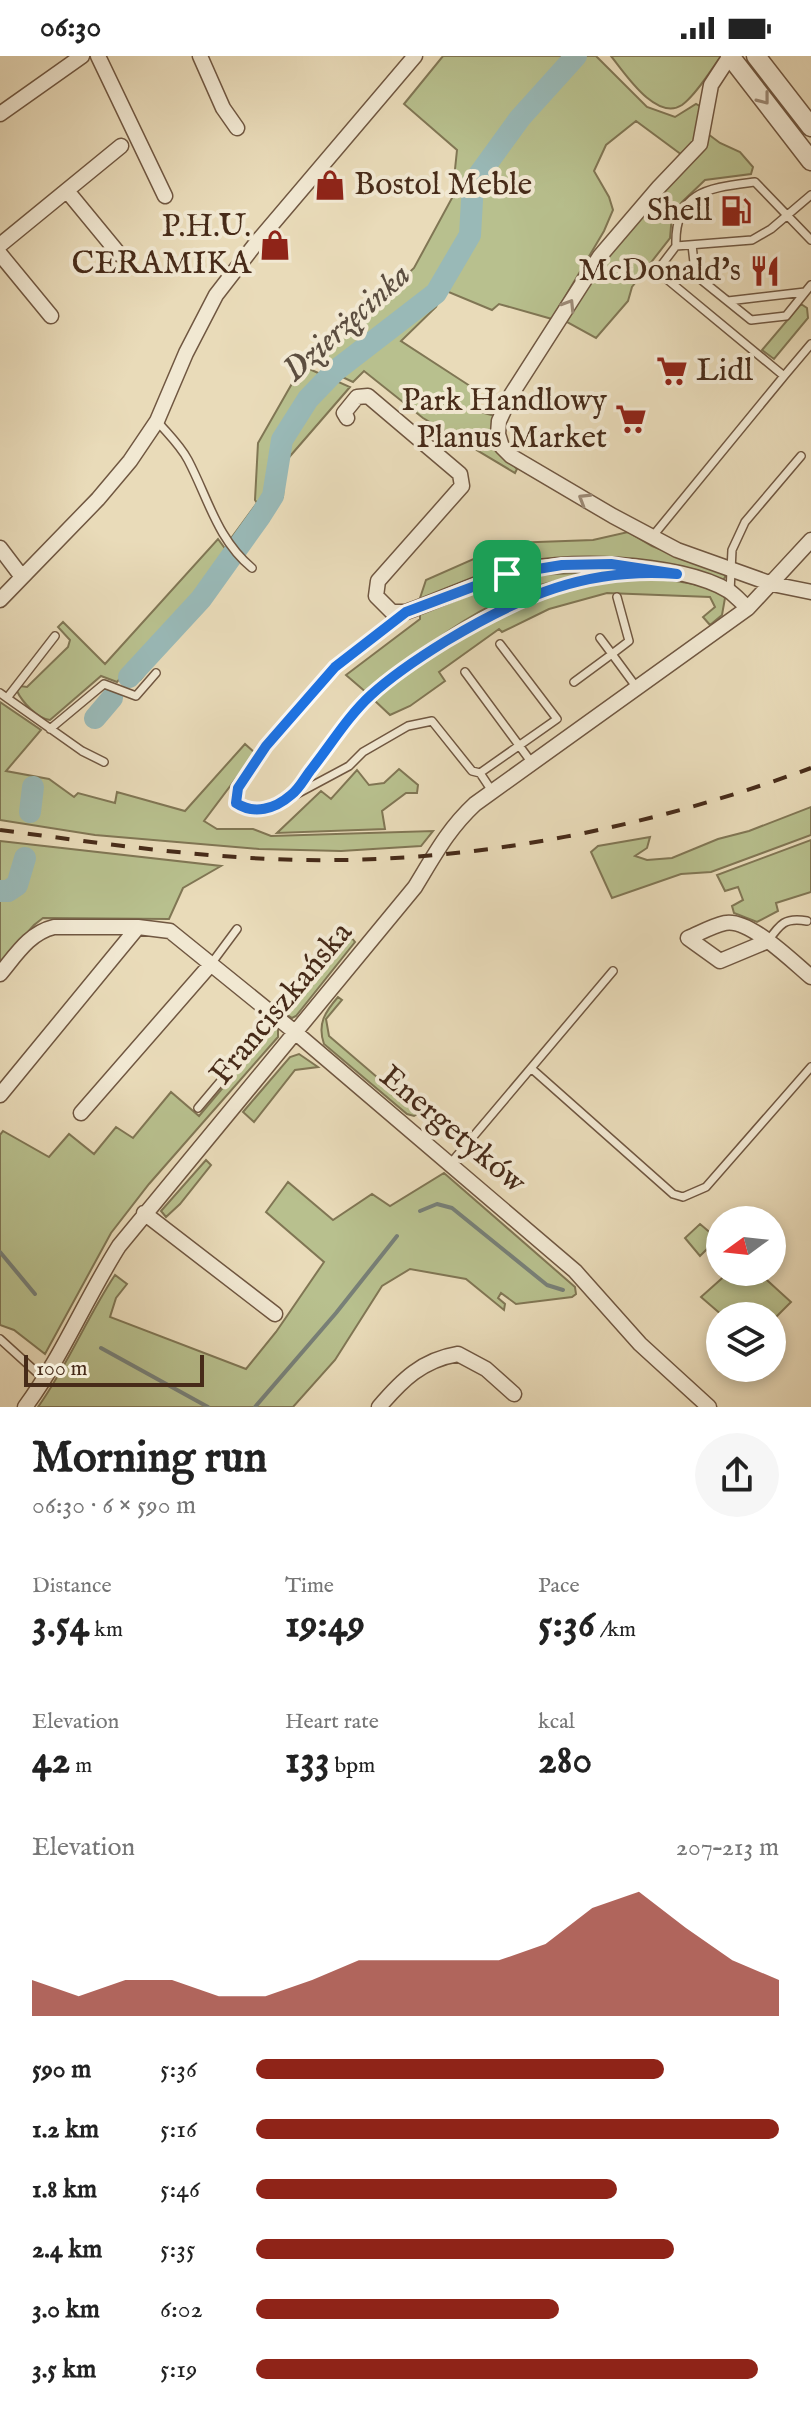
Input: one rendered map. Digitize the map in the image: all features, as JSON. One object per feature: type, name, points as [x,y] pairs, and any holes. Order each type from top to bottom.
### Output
[{"type":"street","points":[[0,114],[82,56]]},
{"type":"street","points":[[98,56],[165,196]]},
{"type":"street","points":[[200,56],[223,108],[237,128]]},
{"type":"street","points":[[811,161],[730,56],[711,85],[700,144],[600,256],[511,395],[499,421],[498,434],[502,447],[511,456],[677,550],[772,584],[811,592]]},
{"type":"street","points":[[756,56],[811,127]]},
{"type":"street","points":[[0,600],[116,479],[157,421],[186,353],[216,295],[414,57]]},
{"type":"street","points":[[0,245],[121,146]]},
{"type":"street","points":[[68,192],[119,254]]},
{"type":"street","points":[[0,254],[51,316]]},
{"type":"street","points":[[347,418],[344,413],[357,397],[368,396],[460,474],[462,486],[378,581],[376,596],[392,612],[406,612],[507,574],[562,565],[611,564],[677,574],[730,592],[748,608]]},
{"type":"street","name":"Franciszkańska","points":[[25,1407],[44,1379],[96,1282],[144,1213],[415,887],[436,855],[444,836],[457,820],[492,791],[748,608],[811,540]]},
{"type":"street","points":[[0,548],[22,577]]},
{"type":"street","points":[[768,941],[720,961],[688,938],[726,923],[739,923],[768,941],[811,977]]},
{"type":"street","points":[[0,1095],[138,927]]},
{"type":"street","name":"Energetyków","points":[[0,974],[30,938],[43,930],[138,927],[170,931],[296,1033],[575,1271],[640,1344],[709,1407]]},
{"type":"street","points":[[81,1113],[211,964]]},
{"type":"street","points":[[144,1213],[275,1314]]},
{"type":"street","points":[[384,1405],[394,1388],[418,1367],[458,1354],[486,1369],[514,1394]]},
{"type":"lane","points":[[784,376],[657,271],[676,246],[675,225],[680,214],[694,198],[711,188],[755,182],[811,240]]},
{"type":"lane","points":[[676,246],[752,240],[811,195]]},
{"type":"lane","points":[[692,245],[695,271],[699,278],[751,320],[786,316],[808,288]]},
{"type":"lane","points":[[728,301],[808,288]]},
{"type":"lane","points":[[652,537],[811,344]]},
{"type":"lane","points":[[157,421],[180,447],[230,545],[239,558],[252,568]]},
{"type":"lane","points":[[730,592],[732,550],[745,522],[801,456]]},
{"type":"lane","points":[[292,795],[370,696],[431,651],[492,614],[529,596],[571,582],[652,572],[677,574]]},
{"type":"lane","points":[[574,682],[629,641],[617,597]]},
{"type":"lane","points":[[406,612],[335,667],[266,746],[238,788],[236,803],[247,811],[262,810],[349,766],[363,752],[408,726],[432,721],[472,771],[480,773],[492,791]]},
{"type":"lane","points":[[55,636],[4,695],[50,729],[104,762]]},
{"type":"lane","points":[[600,638],[637,688]]},
{"type":"lane","points":[[500,644],[568,736]]},
{"type":"lane","points":[[465,672],[532,763]]},
{"type":"lane","points":[[50,729],[104,684],[136,696],[156,673]]},
{"type":"lane","points":[[480,773],[557,719]]},
{"type":"lane","points":[[768,941],[779,926],[792,918],[807,921]]},
{"type":"lane","points":[[211,964],[237,929]]},
{"type":"lane","points":[[450,1164],[613,971]]},
{"type":"lane","points":[[198,1108],[300,987]]},
{"type":"lane","points":[[532,1069],[673,1194],[683,1197],[706,1187],[811,1067]]},
{"type":"lane","points":[[0,1339],[44,1379]]},
{"type":"green space","points":[[443,56],[596,56],[647,107],[675,117],[696,104],[705,109],[695,144],[682,155],[636,121],[606,145],[594,171],[613,210],[604,231],[552,319],[499,304],[492,310],[444,290],[436,307],[401,341],[470,386],[473,410],[495,416],[494,440],[517,469],[515,473],[423,418],[364,371],[353,382],[312,363],[345,325],[363,316],[414,268],[452,198],[457,150],[404,104]]},
{"type":"green space","points":[[611,56],[721,56],[693,95],[682,105],[672,108],[662,107],[642,93]]},
{"type":"green space","points":[[708,134],[740,152],[753,167],[751,174],[705,180],[682,202],[672,215],[670,238],[632,287],[628,301],[596,338],[565,321],[604,260]]},
{"type":"green space","points":[[801,304],[807,308],[808,318],[774,359],[762,350]]},
{"type":"green space","points":[[307,368],[350,387],[285,462],[283,497],[243,552],[232,537],[257,503],[258,443],[298,373]]},
{"type":"green space","points":[[628,532],[652,546],[726,575],[723,581],[624,558],[593,557],[419,601],[426,580],[510,543],[593,540]]},
{"type":"green space","points":[[218,539],[235,562],[140,680],[128,682],[121,677],[117,682],[101,676],[50,720],[40,717],[26,705],[17,691],[20,686],[27,687],[68,647],[70,640],[58,627],[63,622],[105,664]]},
{"type":"green space","points":[[626,570],[551,582],[493,604],[428,646],[368,694],[346,675],[420,619],[420,614],[474,593],[539,575]]},
{"type":"green space","points":[[649,578],[689,583],[719,593],[725,598],[722,615],[710,625],[703,617],[715,607],[710,597],[607,593],[549,609],[502,632],[499,629],[439,672],[445,681],[410,706],[390,715],[374,700],[438,651],[508,611],[569,589]]},
{"type":"green space","points":[[0,702],[41,730],[6,771],[49,779],[74,797],[78,793],[115,803],[117,792],[185,811],[245,744],[255,753],[204,821],[217,829],[253,829],[271,836],[433,831],[421,846],[341,851],[259,849],[95,835],[0,820]]},
{"type":"green space","points":[[399,769],[418,785],[417,793],[406,793],[382,811],[385,829],[277,833],[321,791],[331,799],[357,770],[369,785],[384,783]]},
{"type":"green space","points":[[811,807],[811,835],[711,872],[681,874],[612,898],[591,852],[598,846],[650,837],[647,848],[635,856],[647,860],[672,858]]},
{"type":"green space","points":[[811,840],[811,892],[776,903],[778,911],[757,922],[734,913],[732,906],[743,900],[738,887],[725,891],[717,875]]},
{"type":"green space","points":[[0,841],[221,866],[183,888],[169,919],[43,918],[0,963]]},
{"type":"green space","points":[[351,937],[355,942],[296,1016],[292,1018],[286,1014]]},
{"type":"green space","points":[[338,997],[342,1000],[326,1019],[329,1036],[419,1113],[414,1116],[407,1114],[324,1044],[321,1030],[324,1019]]},
{"type":"green space","points":[[274,1027],[278,1027],[278,1037],[149,1184],[111,1233],[45,1354],[14,1330],[0,1325],[0,1135],[3,1131],[49,1157],[69,1134],[94,1154],[116,1127],[133,1138],[171,1092],[199,1116]]},
{"type":"green space","points":[[299,1054],[318,1067],[295,1070],[254,1122],[243,1112],[290,1057]]},
{"type":"green space","points":[[206,1160],[211,1165],[166,1217],[161,1211]]},
{"type":"green space","points":[[444,1173],[575,1287],[576,1294],[516,1304],[501,1293],[498,1298],[505,1304],[504,1310],[466,1279],[410,1269],[382,1286],[335,1360],[293,1407],[38,1407],[115,1275],[127,1284],[116,1298],[110,1317],[246,1369],[276,1332],[324,1262],[266,1212],[288,1182],[333,1220],[372,1194],[390,1206]]},
{"type":"green space","points":[[700,1224],[706,1229],[706,1250],[700,1256],[685,1238]]},
{"type":"green space","points":[[713,1286],[773,1286],[791,1302],[786,1307],[786,1302],[707,1302],[701,1297]]},
{"type":"waterway","name":"Dzierżęcinka","points":[[129,677],[201,599],[261,515],[273,496],[282,440],[308,399],[335,371],[436,293],[470,235],[473,183],[520,118],[576,56]]},
{"type":"waterway","name":"Dzierżęcinka","points":[[95,718],[112,698]]},
{"type":"waterway","name":"Dzierżęcinka","points":[[30,812],[33,787]]},
{"type":"waterway","name":"Dzierżęcinka","points":[[0,891],[8,891],[17,885],[25,858]]},
{"type":"waterway","points":[[420,1211],[437,1204],[452,1208],[547,1285],[563,1290]]},
{"type":"waterway","points":[[255,1407],[397,1236]]},
{"type":"waterway","points":[[0,1252],[35,1294]]},
{"type":"waterway","points":[[101,1348],[208,1407]]},
{"type":"railway","points":[[0,830],[150,849],[263,859],[367,859],[432,855],[560,838],[624,824],[687,808],[811,768]]},
{"type":"place","name":"Bostol Meble","points":[[330,185]]},
{"type":"place","name":"Shell","points":[[736,211]]},
{"type":"place","name":"P.H.U. CERAMIKA","points":[[275,245]]},
{"type":"place","name":"McDonald's","points":[[765,271]]},
{"type":"place","name":"Lidl","points":[[672,371]]},
{"type":"place","name":"Park Handlowy Planus Market","points":[[631,419]]},
{"type":"route","points":[[611,564],[677,574],[652,572],[571,582],[529,596],[492,614],[431,651],[370,696],[292,795],[262,810],[247,811],[236,803],[238,788],[266,746],[335,667],[406,612],[507,574],[562,565],[611,564]]}]
